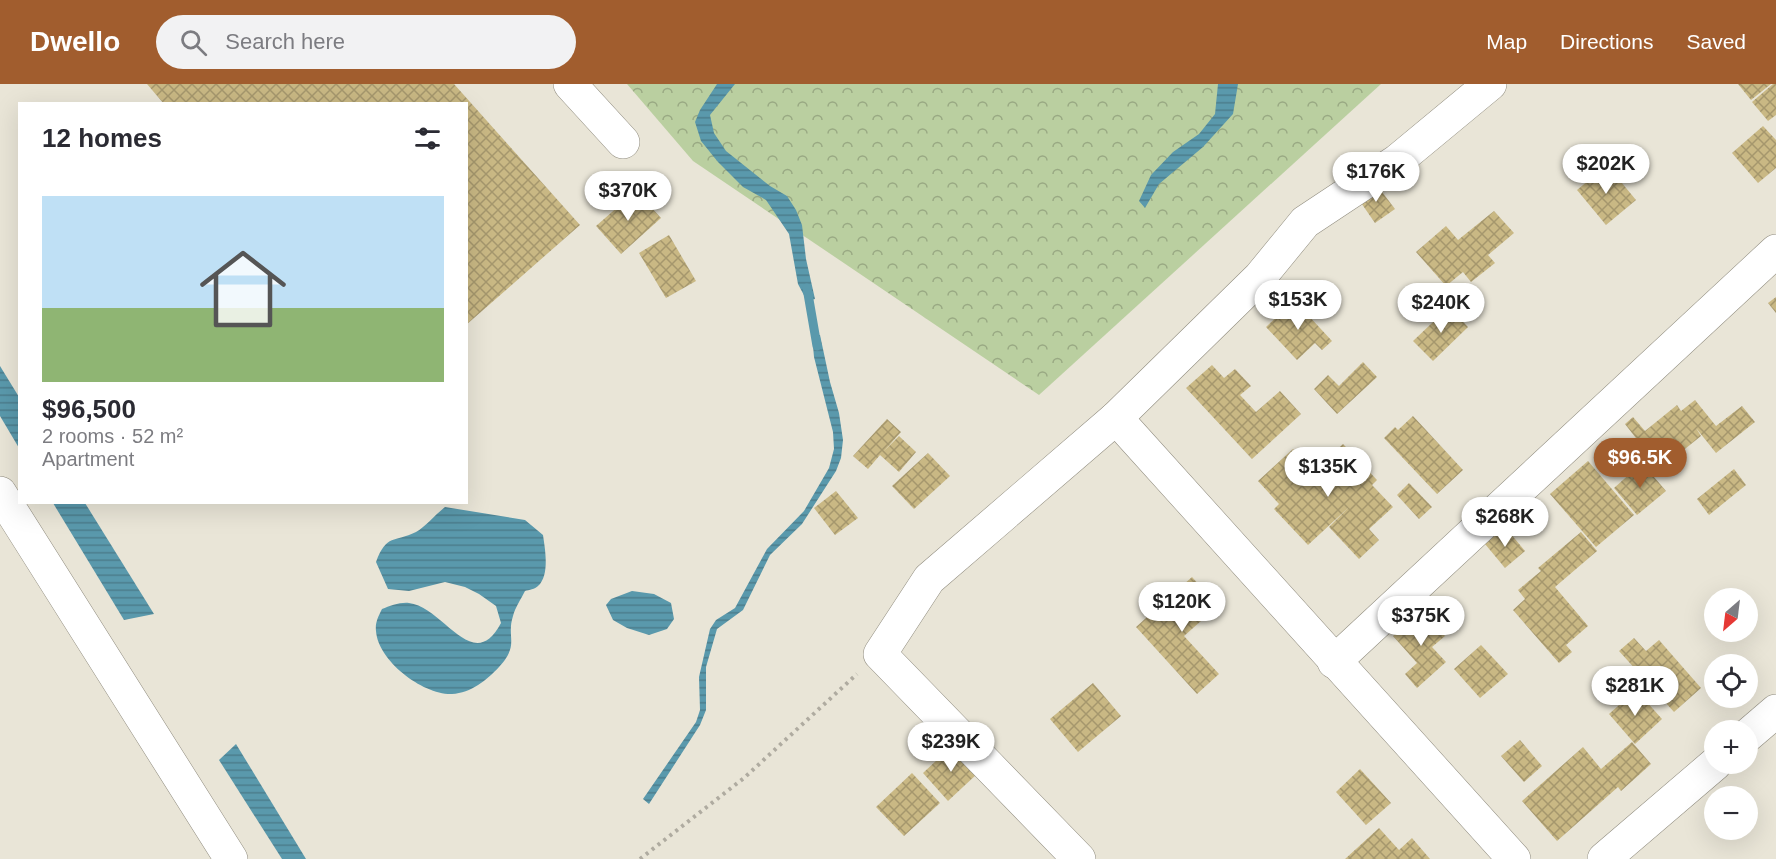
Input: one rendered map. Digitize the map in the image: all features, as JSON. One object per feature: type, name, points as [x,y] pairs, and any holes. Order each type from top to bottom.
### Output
[{"type":"main road","points":[[570,84],[622,142]]},
{"type":"main road","points":[[1079,859],[880,654],[929,579],[1116,418],[1260,277],[1305,222],[1397,161],[1490,84]]},
{"type":"main road","points":[[1334,662],[1776,251]]},
{"type":"main road","points":[[1116,418],[1514,859]]},
{"type":"main road","points":[[0,493],[231,859]]},
{"type":"main road","points":[[1758,726],[1776,711]]},
{"type":"main road","points":[[1604,859],[1704,773]]},
{"type":"path","points":[[640,859],[744,778],[880,654]]},
{"type":"green space","points":[[627,84],[1381,84],[1039,395],[693,161]]},
{"type":"water","points":[[717,84],[735,84],[710,115],[714,133],[726,151],[770,186],[787,196],[796,210],[802,225],[806,259],[815,299],[807,301],[798,284],[789,234],[766,200],[743,187],[701,141],[695,122]]},
{"type":"water","points":[[1218,84],[1238,84],[1233,114],[1203,147],[1159,184],[1145,208],[1139,201],[1151,175],[1173,152],[1199,134],[1215,114]]},
{"type":"water","points":[[812,335],[820,335],[839,413],[843,440],[841,458],[836,471],[802,524],[770,555],[743,610],[717,629],[706,667],[706,710],[700,725],[649,804],[643,799],[696,722],[700,710],[699,677],[710,629],[716,620],[735,608],[767,549],[804,511],[829,468],[834,449],[833,432],[814,357]]},
{"type":"water","points":[[0,366],[18,395],[18,446],[0,416]]},
{"type":"water","points":[[54,504],[86,504],[154,614],[124,620]]},
{"type":"water","points":[[445,507],[525,520],[543,535],[546,562],[542,581],[535,588],[525,591],[515,610],[511,624],[511,647],[505,659],[478,685],[452,694],[428,689],[404,674],[385,654],[376,628],[382,609],[406,603],[422,607],[469,641],[480,643],[490,638],[501,623],[496,606],[465,587],[445,582],[409,591],[388,589],[376,562],[384,547],[392,540],[416,532]]},
{"type":"water","points":[[632,591],[654,594],[671,603],[674,619],[667,629],[649,635],[627,628],[613,620],[606,605],[611,599]]},
{"type":"water","points":[[236,744],[306,859],[282,859],[219,760]]},
{"type":"building","points":[[147,84],[454,84],[580,225],[468,323],[468,102],[162,102]]},
{"type":"building","points":[[1738,84],[1771,84],[1751,100]]},
{"type":"building","points":[[1776,84],[1776,115],[1768,121],[1752,102]]},
{"type":"building","points":[[1763,126],[1776,140],[1776,168],[1758,183],[1732,153]]},
{"type":"building","points":[[1607,165],[1636,200],[1606,225],[1577,190]]},
{"type":"building","points":[[1376,184],[1395,209],[1375,223],[1357,197]]},
{"type":"building","points":[[636,191],[661,218],[621,254],[596,226]]},
{"type":"building","points":[[1494,211],[1514,233],[1488,255],[1495,263],[1471,282],[1463,272],[1446,286],[1416,252],[1446,226],[1458,240]]},
{"type":"building","points":[[669,235],[696,281],[666,298],[639,253]]},
{"type":"building","points":[[1776,297],[1776,313],[1768,303]]},
{"type":"building","points":[[1294,300],[1332,341],[1322,350],[1315,343],[1297,360],[1266,327]]},
{"type":"building","points":[[1449,307],[1468,327],[1433,361],[1413,341]]},
{"type":"building","points":[[1363,362],[1377,377],[1337,414],[1314,389],[1328,375],[1339,386]]},
{"type":"building","points":[[1212,365],[1224,378],[1235,369],[1251,386],[1240,395],[1256,412],[1280,391],[1301,414],[1252,459],[1186,388]]},
{"type":"building","points":[[1695,400],[1716,426],[1742,406],[1755,422],[1716,453],[1696,428],[1701,436],[1660,469],[1625,424],[1633,417],[1645,431],[1677,405],[1681,411]]},
{"type":"building","points":[[1413,416],[1463,470],[1437,494],[1384,438],[1395,427],[1398,430]]},
{"type":"building","points":[[887,419],[901,432],[884,451],[899,436],[916,452],[899,472],[880,455],[868,469],[853,456]]},
{"type":"building","points":[[1343,444],[1377,480],[1372,485],[1393,507],[1369,529],[1379,540],[1359,559],[1329,527],[1349,507],[1308,545],[1274,509],[1279,504],[1258,481],[1293,449],[1314,471]]},
{"type":"building","points":[[928,453],[950,476],[914,509],[892,486]]},
{"type":"building","points":[[1588,461],[1634,515],[1596,547],[1550,494]]},
{"type":"building","points":[[1642,463],[1666,491],[1637,515],[1614,488]]},
{"type":"building","points":[[1734,469],[1746,485],[1709,515],[1697,499]]},
{"type":"building","points":[[1409,483],[1432,507],[1419,519],[1397,495]]},
{"type":"building","points":[[836,491],[858,518],[835,535],[814,508]]},
{"type":"building","points":[[1505,527],[1525,551],[1505,568],[1485,544]]},
{"type":"building","points":[[1581,532],[1597,551],[1555,587],[1588,626],[1566,645],[1572,652],[1559,663],[1513,610],[1525,599],[1518,590],[1541,571],[1538,568]]},
{"type":"building","points":[[1192,577],[1218,606],[1184,636],[1219,674],[1197,694],[1136,627]]},
{"type":"building","points":[[1422,610],[1445,636],[1432,647],[1446,662],[1417,688],[1405,674],[1417,663],[1393,636]]},
{"type":"building","points":[[1634,638],[1646,651],[1659,640],[1701,688],[1674,712],[1619,651]]},
{"type":"building","points":[[1481,645],[1508,674],[1480,698],[1454,669]]},
{"type":"building","points":[[1093,683],[1121,716],[1078,752],[1050,719]]},
{"type":"building","points":[[1636,690],[1662,719],[1635,744],[1609,714]]},
{"type":"building","points":[[1520,740],[1542,766],[1524,782],[1501,756]]},
{"type":"building","points":[[1632,742],[1651,764],[1621,791],[1618,787],[1557,841],[1522,801],[1583,747],[1601,769]]},
{"type":"building","points":[[953,745],[978,773],[948,801],[923,773]]},
{"type":"building","points":[[1360,769],[1391,803],[1366,825],[1336,792]]},
{"type":"building","points":[[912,773],[940,803],[904,836],[876,807]]},
{"type":"building","points":[[1379,828],[1399,850],[1412,838],[1430,859],[1345,859]]},
{"type":"waterway","points":[[807,288],[817,346]]}]
